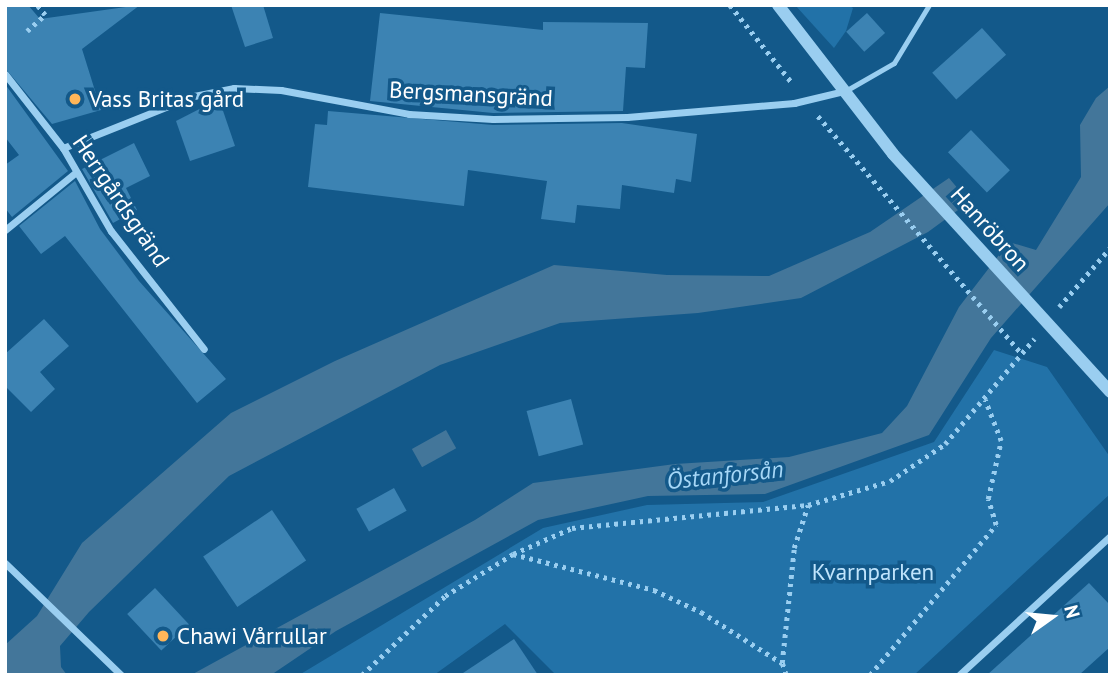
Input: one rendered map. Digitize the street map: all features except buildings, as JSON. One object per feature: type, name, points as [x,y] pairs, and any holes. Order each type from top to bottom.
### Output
[{"type":"street","name":"Hanröbron","points":[[778,5],[922,185],[1110,392]]},
{"type":"street","name":"Herrgårdsgränd","points":[[5,74],[63,148],[111,231],[204,349]]},
{"type":"street","name":"Bergsmansgränd","points":[[63,148],[194,96],[234,88],[281,90],[409,114],[519,119],[627,117],[794,103],[847,90]]},
{"type":"street","points":[[5,230],[76,172]]},
{"type":"street","points":[[959,675],[1110,536]]},
{"type":"street","points":[[5,563],[121,675]]},
{"type":"lane","points":[[847,90],[894,63],[929,5]]},
{"type":"path","points":[[27,31],[45,15],[37,5]]},
{"type":"path","points":[[874,187],[1022,354]]},
{"type":"path","points":[[362,675],[445,596],[513,554],[572,528],[808,506],[890,481],[921,463],[985,400],[1110,248]]},
{"type":"path","points":[[870,675],[996,524],[988,499],[1001,441],[985,400]]},
{"type":"path","points":[[786,675],[782,663],[794,548],[808,506]]},
{"type":"path","points":[[513,554],[654,590],[701,612],[782,663]]},
{"type":"green space","points":[[795,5],[848,5],[853,8],[846,31],[834,48]]},
{"type":"green space","name":"Kvarnparken","points":[[994,350],[1047,367],[1110,457],[1110,494],[914,675],[556,675],[505,624],[434,675],[299,675],[543,528],[647,505],[763,502],[934,442]]},
{"type":"water","name":"Östanforsån","points":[[1110,86],[1110,203],[991,338],[929,435],[765,494],[648,496],[538,520],[336,631],[271,675],[191,675],[475,520],[533,483],[675,464],[789,457],[882,433],[907,406],[959,307],[1009,242],[1036,250],[1081,177],[1080,125],[1096,98]]},
{"type":"water","points":[[949,178],[969,202],[928,232],[801,298],[698,313],[560,323],[440,365],[229,476],[89,612],[60,646],[61,667],[67,675],[5,675],[5,645],[37,616],[82,543],[231,413],[335,361],[554,265],[667,275],[769,276],[870,232]]},
{"type":"water","points":[[446,430],[456,448],[422,467],[412,449]]},
{"type":"place","name":"Vass Britas gård","points":[[75,99]]},
{"type":"place","name":"Chawi Vårrullar","points":[[163,636]]}]
